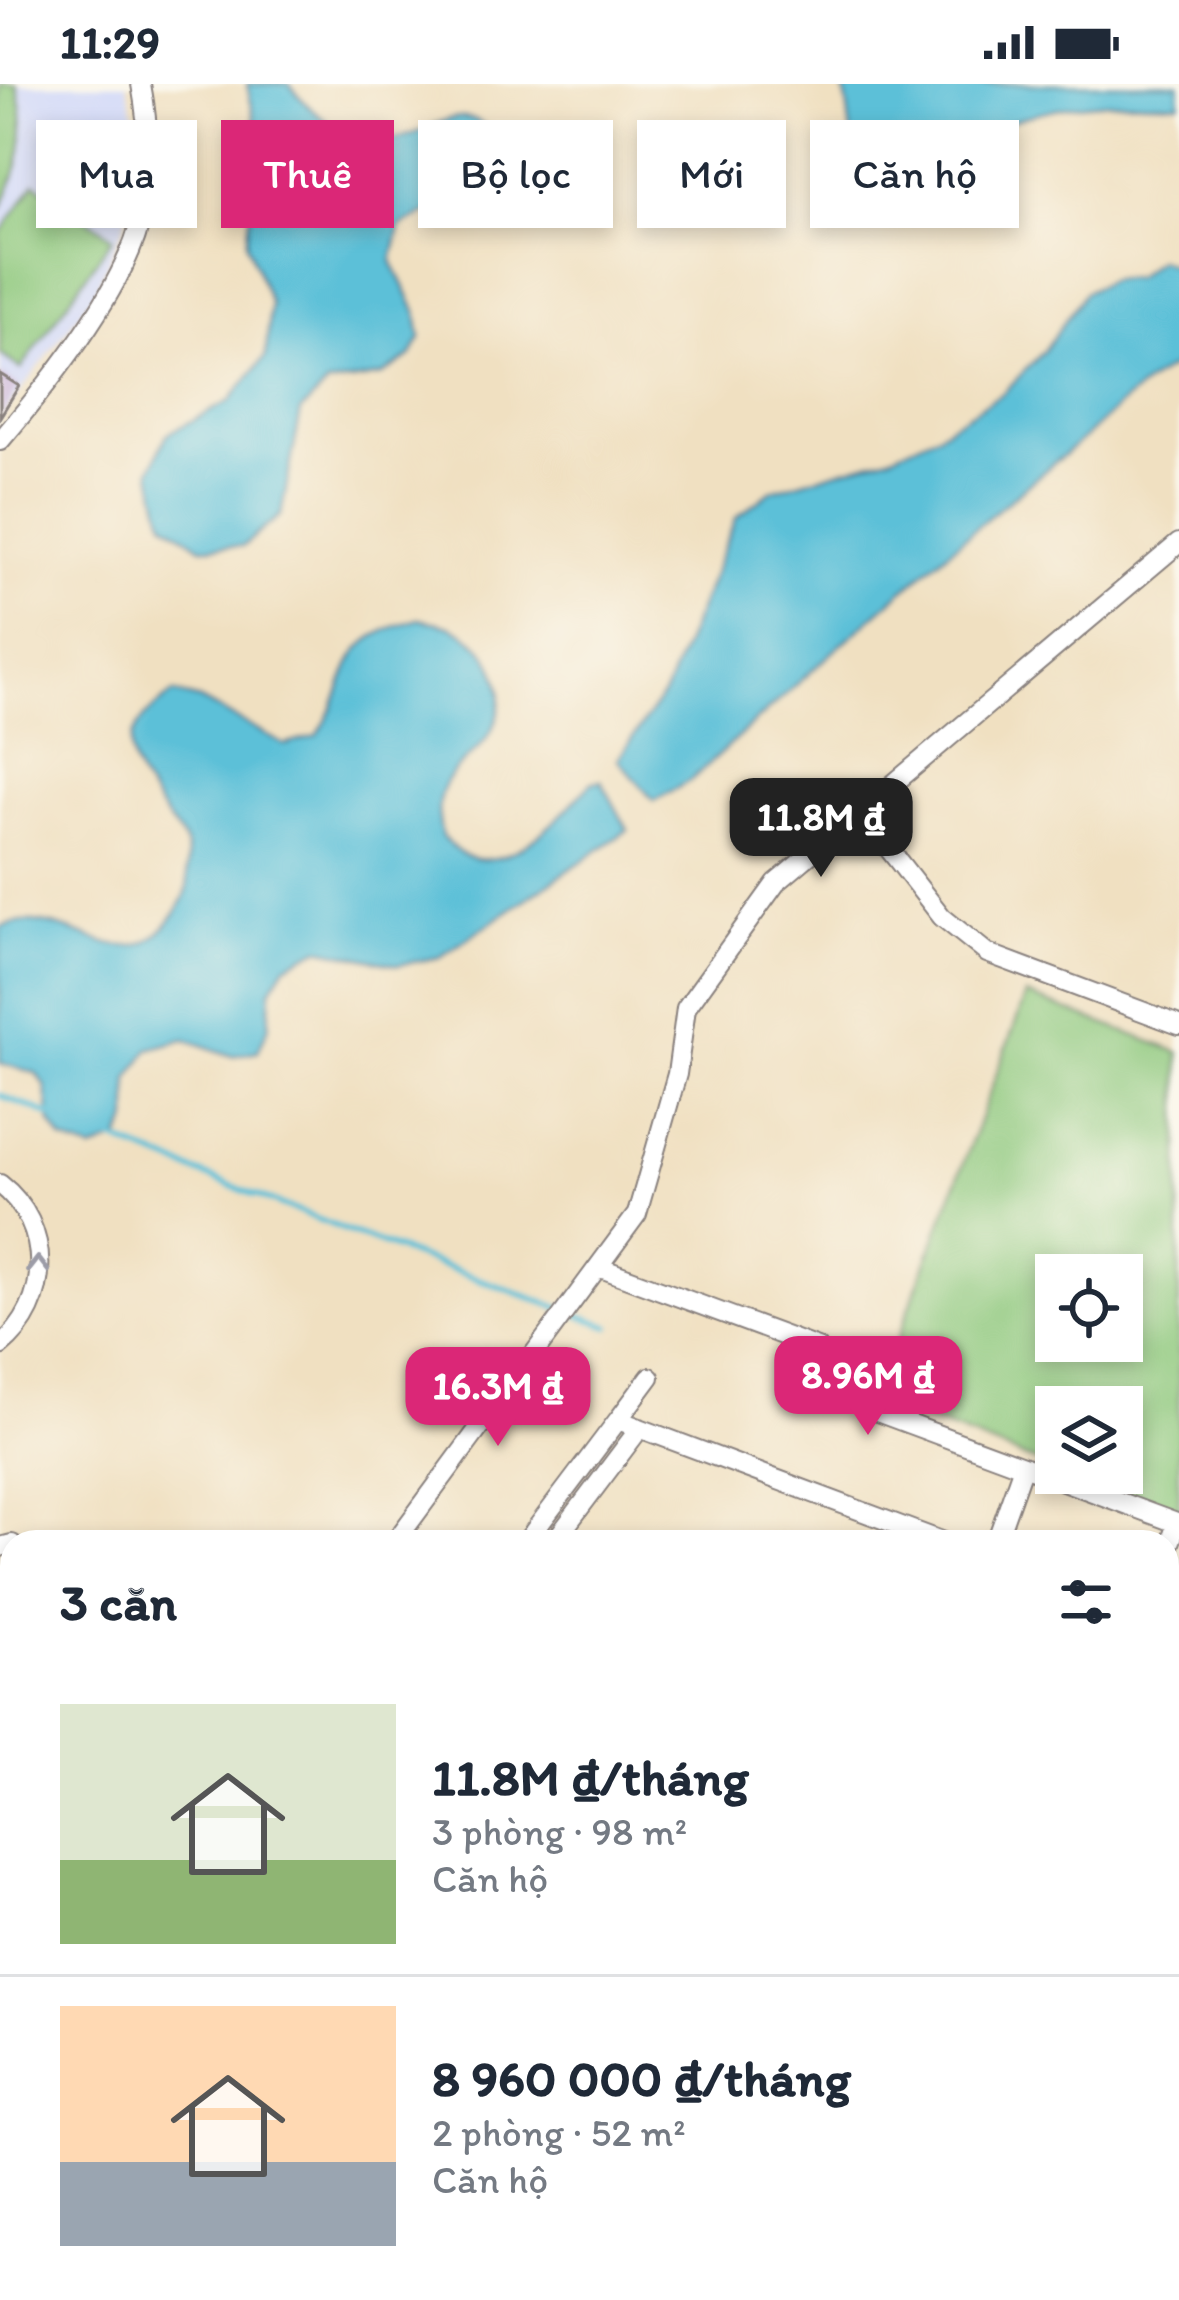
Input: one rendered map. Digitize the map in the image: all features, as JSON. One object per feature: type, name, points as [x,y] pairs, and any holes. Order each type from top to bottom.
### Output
[{"type":"street","points":[[0,441],[118,277],[142,216],[149,128],[141,84]]},
{"type":"street","points":[[404,1530],[637,1214],[677,1074],[686,1008],[776,883],[1179,543]]},
{"type":"street","points":[[860,812],[942,917],[987,953],[1179,1025]]},
{"type":"street","points":[[0,1184],[28,1215],[40,1248],[40,1265],[28,1316],[0,1346]]},
{"type":"street","points":[[598,1267],[817,1348],[869,1409],[1178,1524]]},
{"type":"street","points":[[535,1530],[650,1377]]},
{"type":"street","points":[[618,1420],[886,1530]]},
{"type":"street","points":[[563,1530],[640,1428]]},
{"type":"street","points":[[1000,1530],[1023,1466]]},
{"type":"shaded area","points":[[0,84],[126,84],[135,120],[36,120],[36,228],[123,228],[93,295],[0,419]]},
{"type":"green space","points":[[0,84],[17,84],[23,133],[14,179],[0,209]]},
{"type":"green space","points":[[35,183],[36,228],[100,228],[113,237],[21,369],[0,354],[0,234]]},
{"type":"green space","points":[[1026,995],[1179,1052],[1179,1517],[1119,1494],[1143,1494],[1143,1386],[1035,1386],[1035,1462],[875,1400]]},
{"type":"water","points":[[247,84],[289,84],[325,120],[255,120]]},
{"type":"water","points":[[843,84],[1179,84],[1179,103],[1075,105],[1017,120],[849,120]]},
{"type":"water","points":[[418,131],[418,217],[400,227],[392,261],[417,313],[421,338],[411,356],[381,376],[327,385],[301,411],[281,515],[243,546],[201,547],[164,521],[151,470],[167,434],[230,401],[266,356],[270,304],[247,243],[249,228],[394,228],[394,139]]},
{"type":"water","points":[[1158,259],[1179,269],[1179,363],[1134,394],[969,533],[691,780],[654,801],[618,759],[665,692],[736,518],[772,490],[890,456],[933,436],[1003,393],[1044,351],[1085,292],[1111,279],[1135,277]]},
{"type":"water","points":[[419,619],[452,627],[479,646],[495,669],[501,696],[490,733],[451,775],[440,795],[442,837],[464,855],[500,857],[535,838],[591,783],[601,780],[628,830],[440,957],[398,965],[319,948],[286,965],[271,989],[269,1026],[258,1051],[232,1056],[185,1039],[149,1049],[129,1079],[129,1120],[120,1138],[92,1151],[63,1141],[51,1123],[45,1085],[36,1073],[0,1063],[0,927],[28,922],[54,925],[122,946],[143,943],[164,928],[187,891],[187,850],[136,768],[132,739],[139,725],[174,693],[200,700],[285,745],[317,736],[359,649],[391,628]]},
{"type":"building","points":[[0,374],[19,386],[0,417]]},
{"type":"waterway","points":[[0,1095],[52,1116]]},
{"type":"waterway","points":[[109,1138],[609,1326]]}]
